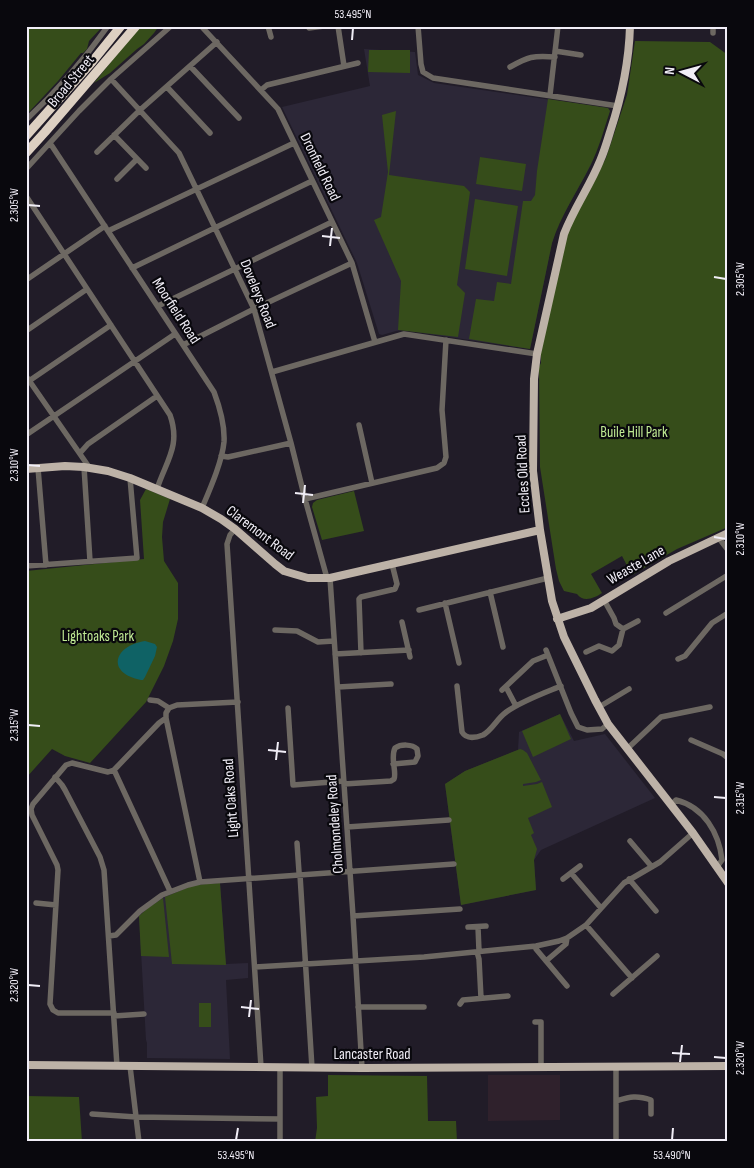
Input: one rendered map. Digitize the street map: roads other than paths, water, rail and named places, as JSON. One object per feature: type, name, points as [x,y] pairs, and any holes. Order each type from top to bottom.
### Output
[{"type":"highway","name":"Broad Street","points":[[26,136],[122,26]]},
{"type":"highway","name":"Broad Street","points":[[26,153],[136,26]]},
{"type":"main road","name":"Eccles Old Road","points":[[630,26],[630,45],[618,106],[600,161],[569,220],[564,234],[537,354],[534,379],[534,471],[540,530],[552,602],[564,637],[608,724],[693,832],[728,883]]},
{"type":"main road","name":"Claremont Road","points":[[26,469],[65,466],[87,467],[108,470],[130,478],[202,508],[235,529],[284,570],[314,578],[328,578],[540,530]]},
{"type":"main road","name":"Weaste Lane","points":[[558,619],[591,608],[669,561],[728,533]]},
{"type":"main road","name":"Lancaster Road","points":[[26,1065],[362,1068],[718,1066],[728,1064]]},
{"type":"street","points":[[26,120],[60,86],[108,26]]},
{"type":"street","points":[[26,168],[79,111],[171,26]]},
{"type":"street","name":"Dronfield Road","points":[[201,26],[278,109],[352,263],[375,342]]},
{"type":"street","points":[[268,26],[272,36]]},
{"type":"street","points":[[309,28],[324,26]]},
{"type":"street","points":[[338,26],[344,66]]},
{"type":"street","points":[[418,26],[423,72],[434,78],[618,106]]},
{"type":"street","points":[[550,95],[558,26]]},
{"type":"street","points":[[97,152],[140,110],[217,42]]},
{"type":"street","points":[[510,67],[534,56],[555,54],[581,55]]},
{"type":"street","points":[[261,90],[267,85],[358,63]]},
{"type":"street","points":[[190,66],[239,118]]},
{"type":"street","name":"Doveleys Road","points":[[111,80],[179,153],[254,310],[328,578]]},
{"type":"street","points":[[167,87],[210,133]]},
{"type":"street","points":[[114,135],[146,168]]},
{"type":"street","name":"Moorfield Road","points":[[50,143],[214,392],[222,416],[224,440],[221,456],[202,508]]},
{"type":"street","points":[[26,280],[106,229],[294,143]]},
{"type":"street","points":[[117,178],[137,159]]},
{"type":"street","points":[[132,268],[312,182]]},
{"type":"street","points":[[26,196],[170,415],[174,427],[174,447],[157,489]]},
{"type":"street","points":[[158,306],[332,222]]},
{"type":"street","points":[[183,345],[352,263]]},
{"type":"street","points":[[26,331],[87,289]]},
{"type":"street","points":[[90,561],[87,467],[80,454],[27,379],[111,325]]},
{"type":"street","points":[[26,435],[175,334]]},
{"type":"street","points":[[272,372],[404,334],[537,354]]},
{"type":"street","points":[[305,499],[437,468],[444,463],[446,454],[442,399],[446,340]]},
{"type":"street","points":[[80,454],[88,444],[157,396]]},
{"type":"street","points":[[359,425],[372,483]]},
{"type":"street","points":[[221,456],[228,457],[291,443]]},
{"type":"street","points":[[38,468],[46,564]]},
{"type":"street","points":[[26,566],[137,558],[130,478]]},
{"type":"street","name":"Light Oaks Road","points":[[235,529],[228,537],[227,544],[261,1067]]},
{"type":"street","points":[[718,537],[728,550]]},
{"type":"street","points":[[361,653],[359,599],[395,589],[397,584],[392,564]]},
{"type":"street","points":[[666,613],[728,575]]},
{"type":"street","name":"Cholmondeley Road","points":[[328,578],[338,687],[362,1068]]},
{"type":"street","points":[[419,610],[548,578]]},
{"type":"street","points":[[490,592],[503,647]]},
{"type":"street","points":[[604,600],[616,624],[623,629]]},
{"type":"street","points":[[445,603],[458,663]]},
{"type":"street","points":[[673,609],[677,615]]},
{"type":"street","points":[[678,659],[684,656],[712,623],[728,613]]},
{"type":"street","points":[[586,652],[599,646],[612,651],[619,645],[623,629],[638,621]]},
{"type":"street","points":[[402,622],[410,657]]},
{"type":"street","points":[[275,630],[297,631],[318,642],[334,641]]},
{"type":"street","points":[[335,654],[409,650]]},
{"type":"street","points":[[516,706],[504,688],[533,661],[547,652],[578,727],[587,730],[602,729],[608,724]]},
{"type":"street","points":[[684,656],[688,662]]},
{"type":"street","points":[[338,687],[391,684]]},
{"type":"street","points":[[457,686],[462,732],[464,736],[476,737],[484,734],[505,713],[516,706],[561,686]]},
{"type":"street","points":[[599,707],[629,689]]},
{"type":"street","points":[[150,700],[158,701],[169,708]]},
{"type":"street","points":[[200,882],[166,713],[169,708],[177,705],[238,702]]},
{"type":"street","points":[[627,748],[661,717],[710,707]]},
{"type":"street","points":[[288,708],[293,785],[391,781],[394,778],[393,764],[393,752],[397,747],[411,745],[417,749],[418,756],[415,762],[393,764]]},
{"type":"street","points":[[144,1014],[58,1013],[54,1012],[51,1008],[58,873],[57,867],[31,812],[33,804],[66,766],[74,764],[108,772],[114,770],[166,718]]},
{"type":"street","points":[[691,740],[728,758]]},
{"type":"street","points":[[114,770],[170,891]]},
{"type":"street","points":[[55,778],[66,790],[102,861],[109,936],[117,1066]]},
{"type":"street","points":[[671,805],[676,800],[682,802],[697,810],[710,824],[721,849],[722,860],[717,867]]},
{"type":"street","points":[[347,827],[448,820]]},
{"type":"street","points":[[255,967],[478,952],[536,946],[567,938],[586,925],[618,888],[629,879],[660,862],[693,832]]},
{"type":"street","points":[[630,841],[652,867]]},
{"type":"street","points":[[297,843],[312,1068]]},
{"type":"street","points":[[109,936],[116,935],[147,905],[170,891],[200,882],[454,864]]},
{"type":"street","points":[[563,879],[580,866]]},
{"type":"street","points":[[571,873],[601,908]]},
{"type":"street","points":[[629,879],[656,911]]},
{"type":"street","points":[[36,903],[56,904]]},
{"type":"street","points":[[353,916],[460,909]]},
{"type":"street","points":[[586,925],[632,978]]},
{"type":"street","points":[[468,927],[486,926]]},
{"type":"street","points":[[478,927],[482,998]]},
{"type":"street","points":[[546,961],[566,944],[567,938]]},
{"type":"street","points":[[536,946],[536,949],[567,986]]},
{"type":"street","points":[[614,994],[657,956]]},
{"type":"street","points":[[460,1004],[463,1000],[508,996]]},
{"type":"street","points":[[358,1007],[424,1007]]},
{"type":"street","points":[[536,1022],[541,1022],[541,1067]]},
{"type":"street","points":[[130,1066],[138,1142]]},
{"type":"street","points":[[616,1066],[616,1142]]},
{"type":"street","points":[[280,1067],[280,1142]]},
{"type":"street","points":[[616,1101],[640,1096],[651,1100],[651,1114]]},
{"type":"street","points":[[92,1114],[136,1117],[280,1119]]},
{"type":"park label","name":"Buile Hill Park","points":[[634,432]]},
{"type":"park label","name":"Lightoaks Park","points":[[98,636]]}]
